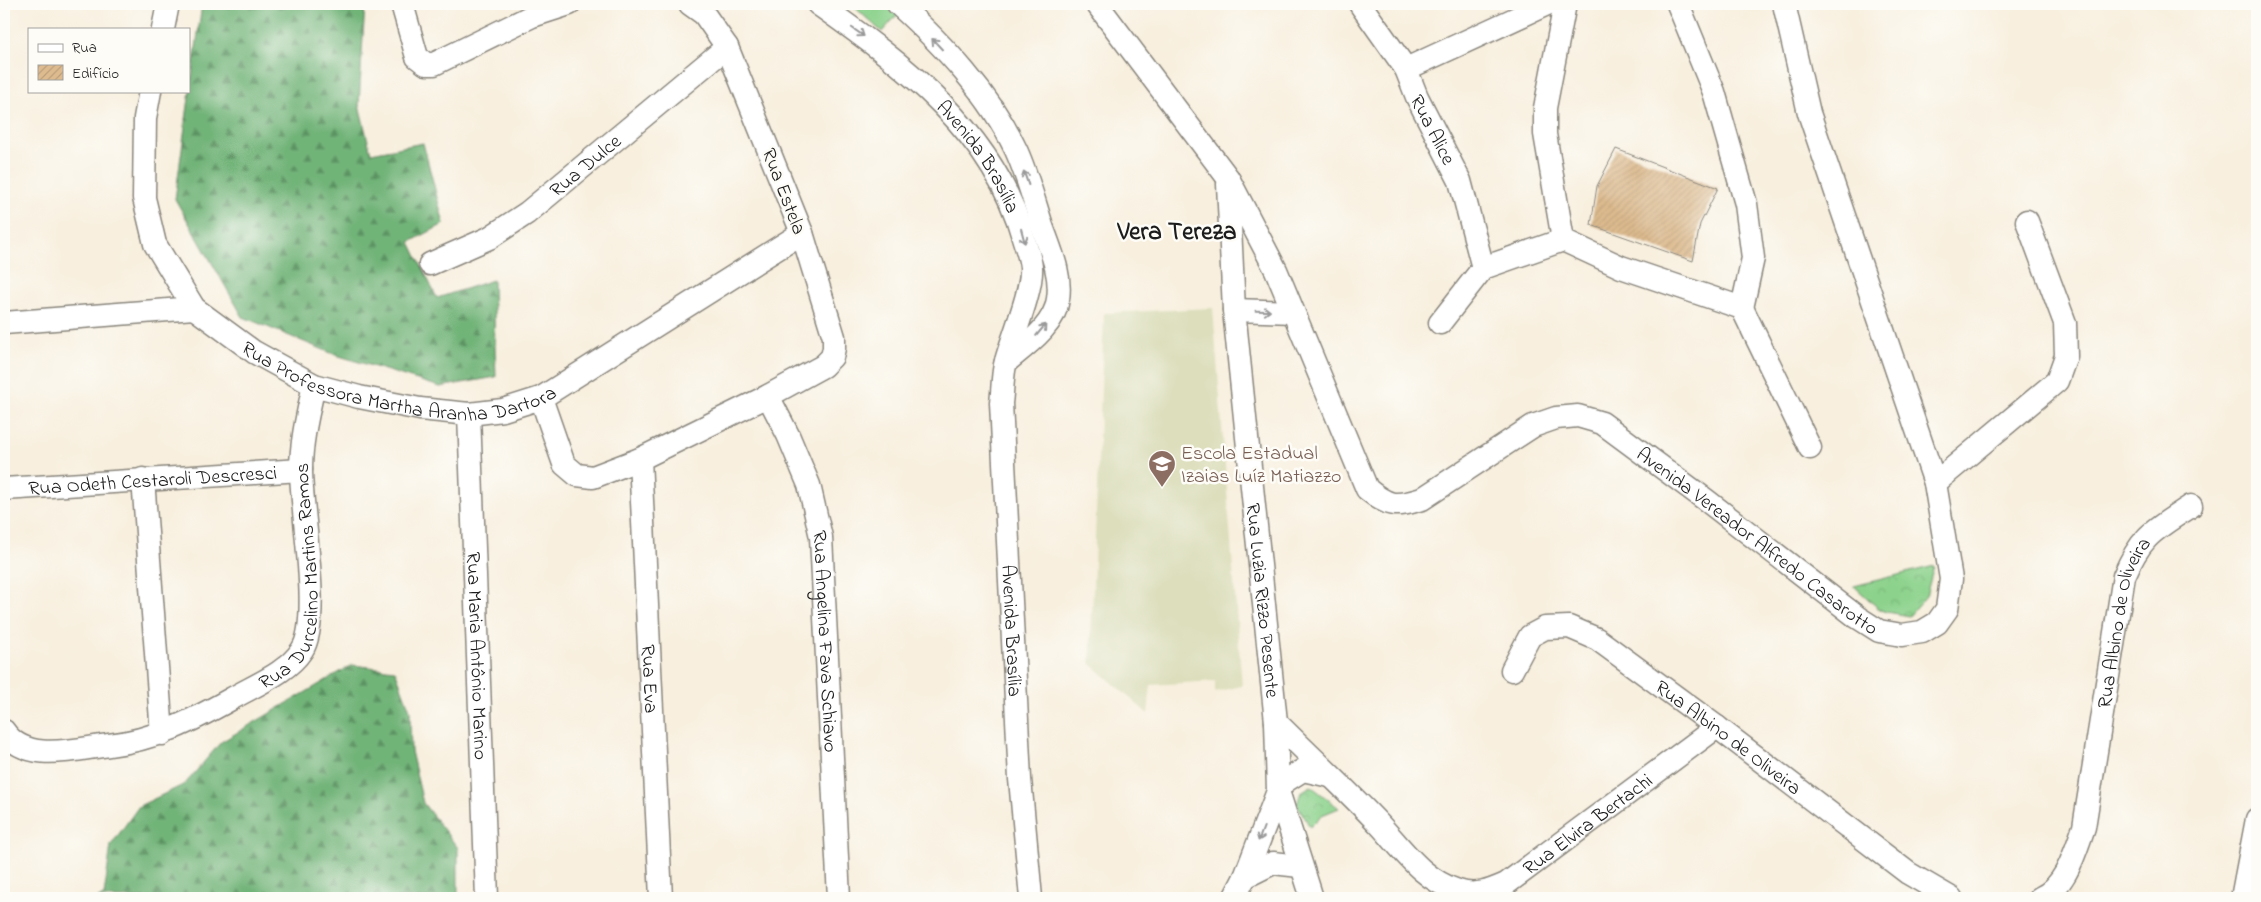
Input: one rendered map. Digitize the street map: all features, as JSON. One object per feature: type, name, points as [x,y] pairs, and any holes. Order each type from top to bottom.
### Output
[{"type":"street","points":[[163,28],[168,4]]},
{"type":"street","points":[[402,4],[417,57],[426,64],[434,64],[532,16],[569,4]]},
{"type":"street","name":"Rua Estela","points":[[690,4],[704,14],[727,47],[802,233],[834,337],[832,357],[823,366],[768,396]]},
{"type":"street","name":"Avenida Brasília","points":[[818,4],[869,40],[906,70],[972,137],[999,177],[1018,217],[1031,268],[1017,330],[1005,363],[1001,403],[1020,779],[1031,898]]},
{"type":"street","name":"Avenida Brasília","points":[[898,4],[983,95],[1001,122],[1017,152],[1053,257],[1059,281],[1058,301],[1051,318],[1035,337],[1005,363]]},
{"type":"street","name":"Avenida Vereador Alfredo Casarotto","points":[[1097,4],[1228,178],[1276,270],[1367,489],[1383,502],[1401,505],[1422,499],[1533,426],[1556,418],[1578,416],[1602,423],[1706,500],[1857,617],[1879,631],[1902,635],[1922,632],[1937,623],[1947,609],[1951,579],[1935,483],[1809,113],[1784,4]]},
{"type":"street","name":"Rua Alice","points":[[1360,4],[1406,69],[1417,97],[1460,180],[1482,268]]},
{"type":"street","points":[[1406,69],[1547,4]]},
{"type":"street","points":[[1563,240],[1545,134],[1545,108],[1565,4]]},
{"type":"street","points":[[1678,4],[1714,92],[1746,204],[1753,258],[1742,308],[1810,448]]},
{"type":"street","name":"Rua Dulce","points":[[430,264],[489,238],[527,213],[727,47]]},
{"type":"street","name":"Rua Professora Martha Aranha Dartora","points":[[150,92],[145,118],[144,198],[155,244],[194,308],[254,352],[314,385],[359,397],[411,408],[469,414],[503,410],[541,398],[802,233]]},
{"type":"street","name":"Rua Luzia Rizzo Pesente","points":[[1228,178],[1234,310],[1276,722],[1278,791],[1300,866],[1312,898]]},
{"type":"street","points":[[1935,483],[2057,381],[2066,356],[2065,323],[2027,221]]},
{"type":"street","points":[[1440,322],[1482,268],[1563,240],[1621,267],[1742,308]]},
{"type":"street","points":[[1031,268],[1053,257]]},
{"type":"street","points":[[5,317],[194,308]]},
{"type":"street","points":[[1234,310],[1293,312]]},
{"type":"street","name":"Rua Durcelino Martins Ramos","points":[[4,731],[11,741],[24,748],[51,752],[132,742],[162,734],[219,706],[292,662],[303,648],[311,618],[301,470],[304,431],[314,385]]},
{"type":"street","points":[[541,398],[564,464],[577,475],[593,477],[640,459],[768,396]]},
{"type":"street","name":"Rua Angelina Fava Schiavo","points":[[768,396],[809,485],[820,537],[839,898]]},
{"type":"street","name":"Rua Maria Antônio Marino","points":[[469,414],[488,898]]},
{"type":"street","name":"Rua Eva","points":[[640,459],[661,898]]},
{"type":"street","name":"Rua Odeth Cestaroli Descresci","points":[[4,489],[301,470]]},
{"type":"street","points":[[143,479],[162,734]]},
{"type":"street","name":"Rua Albino de Oliveira","points":[[2040,898],[2050,894],[2071,864],[2084,827],[2124,576],[2134,553],[2146,537],[2191,506]]},
{"type":"street","name":"Rua Albino de Oliveira","points":[[1512,670],[1530,636],[1545,628],[1569,627],[1597,639],[1718,727],[1908,873],[1951,898]]},
{"type":"street","name":"Rua Elvira Bertachi","points":[[1276,722],[1381,826],[1406,856],[1434,881],[1460,892],[1484,894],[1506,884],[1718,727]]},
{"type":"street","points":[[1234,898],[1245,877],[1278,791],[1284,782],[1303,770],[1330,776]]},
{"type":"street","points":[[2242,898],[2257,819]]},
{"type":"street","points":[[1245,877],[1273,863],[1300,866]]},
{"type":"shaded area","name":"Escola Estadual Izaias Luíz Matiazzo","points":[[1213,308],[1242,686],[1215,692],[1215,681],[1151,685],[1148,714],[1090,663],[1104,313]]},
{"type":"green space","points":[[202,4],[365,4],[359,105],[371,153],[423,143],[444,224],[410,242],[437,298],[493,280],[496,377],[440,387],[336,355],[243,317],[175,199]]},
{"type":"green space","points":[[851,4],[887,4],[898,14],[882,32]]},
{"type":"green space","points":[[1934,566],[1926,596],[1909,616],[1886,612],[1878,608],[1854,586]]},
{"type":"green space","points":[[352,665],[395,670],[410,710],[411,751],[423,803],[458,848],[458,898],[98,898],[104,895],[111,845],[139,806],[185,784],[221,742]]},
{"type":"green space","points":[[1311,786],[1339,808],[1322,815],[1310,827],[1297,804],[1301,792]]},
{"type":"building","points":[[1616,149],[1718,188],[1700,224],[1693,261],[1591,225],[1597,186]]},
{"type":"place","name":"Escola Estadual Izaias Luíz Matiazzo","points":[[1162,488]]},
{"type":"district","name":"Vera Tereza","points":[[1177,230]]}]
